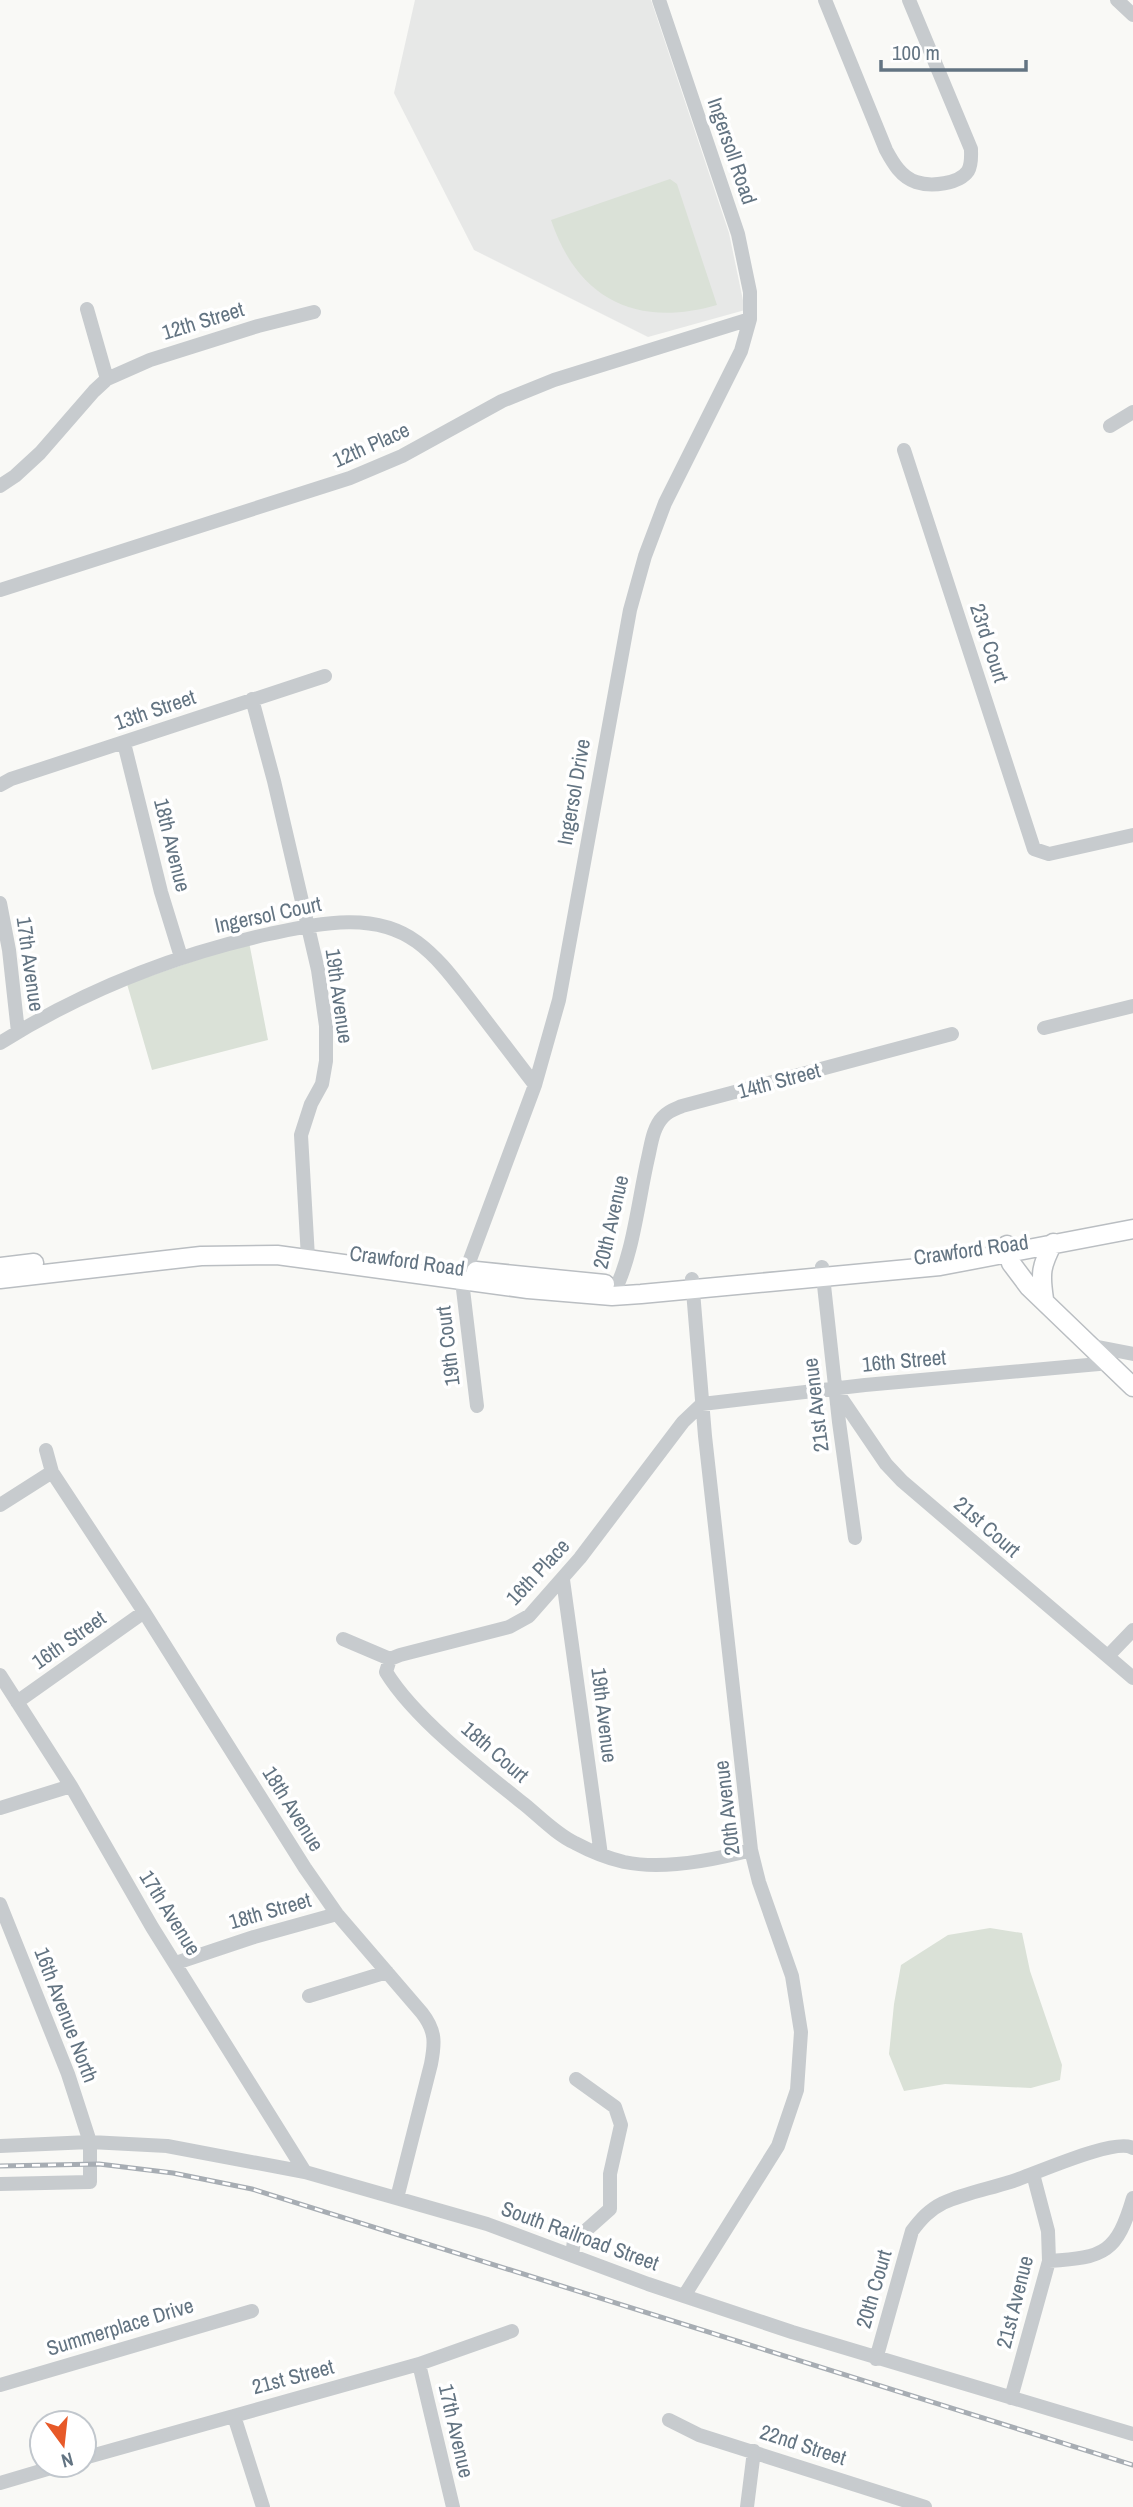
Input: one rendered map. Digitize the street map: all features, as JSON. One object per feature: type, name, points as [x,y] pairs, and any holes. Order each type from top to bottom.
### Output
[{"type":"main road","points":[[1044,1299],[1041,1275],[1043,1262],[1053,1243],[1133,1229]]},
{"type":"main road","name":"Crawford Road","points":[[0,1267],[181,1247],[238,1244],[464,1276],[615,1290],[980,1260],[1042,1240],[1053,1243]]},
{"type":"main road","name":"Crawford Road","points":[[823,1272],[948,1254],[1010,1251]]},
{"type":"main road","points":[[1010,1251],[1035,1280],[1044,1299]]},
{"type":"main road","points":[[1010,1251],[1011,1263],[1024,1280],[1133,1387]]},
{"type":"main road","name":"Crawford Road","points":[[0,1279],[201,1256],[308,1253]]},
{"type":"main road","points":[[980,1260],[1024,1280]]},
{"type":"street","name":"Ingersoll Road","points":[[659,0],[738,234],[750,292],[750,320]]},
{"type":"street","points":[[825,0],[850,66],[897,169],[916,182],[939,185],[961,177],[969,170],[971,149],[909,0]]},
{"type":"street","points":[[1117,0],[1133,15]]},
{"type":"street","points":[[0,486],[40,453],[107,379],[87,309]]},
{"type":"street","name":"12th Street","points":[[107,379],[150,360],[258,326],[314,312]]},
{"type":"street","name":"12th Place","points":[[0,590],[350,478],[402,456],[502,401],[554,380],[750,320]]},
{"type":"street","name":"Ingersol Drive","points":[[464,1276],[535,1086],[559,1000],[630,610],[645,556],[665,503],[741,351],[750,320]]},
{"type":"street","points":[[1110,426],[1133,412]]},
{"type":"street","name":"23rd Court","points":[[904,450],[1034,849],[1049,854],[1133,835]]},
{"type":"street","name":"13th Street","points":[[0,785],[11,779],[325,676]]},
{"type":"street","name":"19th Avenue","points":[[252,699],[318,970],[326,1026],[326,1061],[322,1084],[311,1104],[301,1135],[308,1253]]},
{"type":"street","name":"18th Avenue","points":[[124,743],[161,892],[181,957]]},
{"type":"street","name":"17th Avenue","points":[[0,903],[9,950],[18,1031]]},
{"type":"street","name":"Ingersol Court","points":[[0,1043],[18,1031],[116,982],[181,957],[306,925],[351,922],[386,926],[416,941],[441,963],[535,1086]]},
{"type":"street","points":[[1044,1028],[1133,1006]]},
{"type":"street","name":"14th Street","points":[[642,1156],[662,1117],[671,1110],[952,1034]]},
{"type":"street","name":"20th Avenue","points":[[615,1290],[642,1156]]},
{"type":"street","name":"21st Avenue","points":[[823,1272],[855,1538]]},
{"type":"street","name":"19th Court","points":[[464,1276],[477,1406]]},
{"type":"street","name":"20th Avenue","points":[[684,2297],[778,2146],[797,2090],[801,2032],[792,1976],[759,1882],[751,1850],[702,1404],[692,1285]]},
{"type":"street","points":[[1093,1346],[1133,1354]]},
{"type":"street","name":"16th Street","points":[[702,1404],[1110,1363]]},
{"type":"street","name":"21st Court","points":[[835,1389],[886,1464],[902,1481],[1133,1678]]},
{"type":"street","name":"16th Place","points":[[390,1659],[520,1623],[538,1608],[563,1580],[683,1422],[702,1404]]},
{"type":"street","name":"18th Avenue","points":[[46,1450],[52,1472],[144,1612],[305,1868],[337,1914],[429,2021],[434,2031],[435,2042],[397,2199]]},
{"type":"street","points":[[0,1505],[52,1472]]},
{"type":"street","name":"19th Avenue","points":[[563,1580],[601,1855]]},
{"type":"street","name":"16th Street","points":[[17,1702],[144,1612]]},
{"type":"street","points":[[1108,1656],[1133,1630]]},
{"type":"street","points":[[343,1639],[390,1659]]},
{"type":"street","name":"18th Court","points":[[390,1659],[386,1672],[393,1683],[467,1757],[554,1829],[572,1842],[601,1855]]},
{"type":"street","name":"17th Avenue","points":[[0,1675],[71,1786],[152,1927],[305,2172]]},
{"type":"street","points":[[0,1808],[71,1786]]},
{"type":"street","points":[[601,1855],[626,1862],[648,1864],[705,1860],[751,1850]]},
{"type":"street","name":"16th Avenue North","points":[[0,1904],[68,2074],[90,2142],[90,2182],[0,2184]]},
{"type":"street","name":"18th Street","points":[[176,1963],[254,1937],[337,1914]]},
{"type":"street","points":[[309,1996],[387,1972]]},
{"type":"street","points":[[572,2255],[574,2241],[610,2209],[610,2174],[621,2125],[615,2107],[576,2079]]},
{"type":"street","name":"South Railroad Street","points":[[0,2146],[134,2143],[190,2149],[305,2172],[488,2224],[684,2297],[876,2359],[1133,2434]]},
{"type":"street","points":[[1033,2174],[1116,2146],[1128,2145],[1133,2148]]},
{"type":"street","name":"21st Avenue","points":[[1011,2398],[1049,2261],[1048,2231],[1033,2174]]},
{"type":"street","name":"20th Court","points":[[876,2359],[912,2231],[925,2214],[944,2203],[1033,2174]]},
{"type":"street","points":[[1049,2261],[1075,2260],[1109,2248],[1123,2228],[1133,2198]]},
{"type":"street","name":"Summerplace Drive","points":[[0,2385],[252,2311]]},
{"type":"street","name":"21st Street","points":[[98,2454],[419,2364],[512,2331]]},
{"type":"street","name":"17th Avenue","points":[[419,2364],[453,2507]]},
{"type":"street","points":[[234,2416],[263,2507]]},
{"type":"street","name":"22nd Street","points":[[669,2420],[699,2435],[925,2507]]},
{"type":"street","points":[[747,2507],[754,2451]]},
{"type":"street","points":[[0,2483],[28,2475]]},
{"type":"shaded area","points":[[415,0],[651,0],[729,233],[745,310],[648,337],[474,250],[394,93]]},
{"type":"shaded area","points":[[670,179],[677,184],[717,305],[661,313],[636,309],[614,301],[594,288],[577,270],[563,248],[551,220]]},
{"type":"shaded area","points":[[249,942],[268,1040],[152,1070],[127,984]]},
{"type":"shaded area","points":[[990,1928],[1022,1933],[1030,1971],[1062,2065],[1060,2080],[1031,2088],[945,2084],[904,2091],[889,2054],[901,1965],[948,1935]]},
{"type":"railway","points":[[0,2166],[99,2164],[173,2173],[252,2189],[1133,2465]]}]
